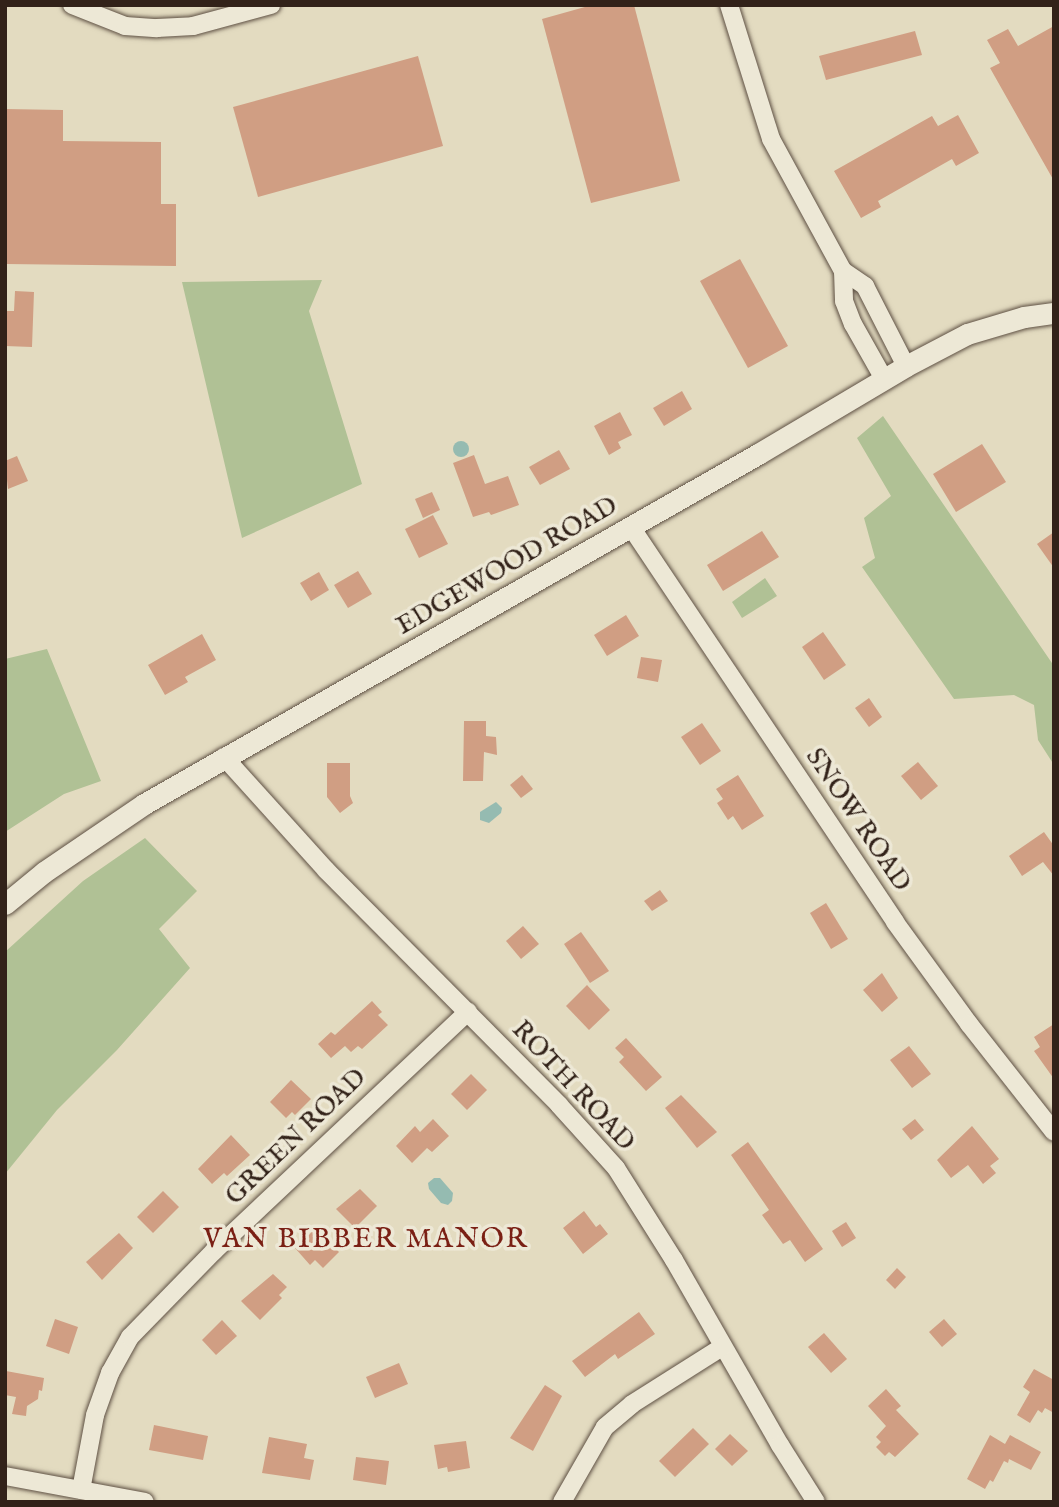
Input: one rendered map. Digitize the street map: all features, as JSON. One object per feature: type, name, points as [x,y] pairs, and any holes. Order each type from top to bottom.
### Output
[{"type":"street","points":[[72,5],[125,26],[157,28],[193,26],[271,5]]},
{"type":"street","points":[[729,5],[771,139],[843,271],[844,301],[853,324],[884,379]]},
{"type":"street","points":[[843,271],[865,286],[906,366]]},
{"type":"street","name":"EDGEWOOD ROAD","points":[[5,904],[105,828],[906,366],[967,334],[1024,317],[1054,313]]},
{"type":"street","name":"SNOW ROAD","points":[[631,527],[895,922],[969,1024],[1054,1132]]},
{"type":"street","name":"ROTH ROAD","points":[[224,757],[326,870],[616,1168],[674,1260],[722,1347],[816,1502]]},
{"type":"street","name":"GREEN ROAD","points":[[81,1490],[95,1415],[110,1373],[130,1337],[214,1251],[468,1013]]},
{"type":"street","points":[[562,1502],[605,1427],[632,1404],[722,1347]]},
{"type":"street","points":[[5,1476],[145,1502]]},
{"type":"green space","points":[[322,280],[309,311],[362,484],[242,538],[182,282]]},
{"type":"green space","points":[[883,416],[1054,666],[1054,765],[1038,740],[1034,705],[1014,695],[954,699],[862,567],[875,558],[864,518],[891,496],[857,438]]},
{"type":"green space","points":[[765,578],[777,596],[742,618],[732,602]]},
{"type":"green space","points":[[47,649],[101,781],[64,794],[5,832],[5,659]]},
{"type":"green space","points":[[145,838],[197,891],[159,929],[190,968],[117,1050],[57,1110],[5,1174],[5,952],[83,881]]},
{"type":"water","points":[[458,441],[464,441],[469,449],[467,455],[458,457],[453,452],[453,446]]},
{"type":"water","points":[[496,802],[502,808],[501,813],[489,823],[480,820],[480,812]]},
{"type":"water","points":[[434,1178],[440,1178],[453,1193],[452,1201],[448,1205],[441,1203],[429,1189],[428,1183]]},
{"type":"building","points":[[592,5],[634,5],[680,181],[591,203],[542,19]]},
{"type":"building","points":[[1054,26],[1054,181],[990,68],[1000,63],[987,40],[1008,29],[1018,46]]},
{"type":"building","points":[[915,31],[922,55],[826,80],[819,56]]},
{"type":"building","points":[[418,56],[443,146],[258,197],[233,107]]},
{"type":"building","points":[[5,109],[63,110],[63,141],[161,142],[161,204],[176,204],[176,266],[5,264]]},
{"type":"building","points":[[958,115],[979,153],[956,166],[952,159],[878,201],[881,207],[861,218],[834,171],[932,116],[938,126]]},
{"type":"building","points":[[740,259],[788,346],[748,368],[700,281]]},
{"type":"building","points":[[15,291],[34,292],[32,347],[5,346],[6,311],[14,311]]},
{"type":"building","points":[[682,391],[692,409],[664,426],[653,408]]},
{"type":"building","points":[[620,412],[632,435],[618,442],[621,448],[609,455],[594,426]]},
{"type":"building","points":[[982,444],[1006,482],[956,512],[933,474]]},
{"type":"building","points":[[559,450],[570,469],[540,485],[529,467]]},
{"type":"building","points":[[474,455],[485,484],[508,476],[519,505],[491,515],[489,512],[473,517],[453,463]]},
{"type":"building","points":[[17,456],[28,481],[8,489],[5,461]]},
{"type":"building","points":[[432,492],[440,510],[423,518],[415,499]]},
{"type":"building","points":[[433,515],[448,544],[419,558],[405,529]]},
{"type":"building","points":[[762,531],[779,557],[723,591],[707,565]]},
{"type":"building","points":[[1054,532],[1054,568],[1037,544]]},
{"type":"building","points":[[358,571],[372,594],[348,608],[334,585]]},
{"type":"building","points":[[319,572],[329,590],[311,601],[300,583]]},
{"type":"building","points":[[626,615],[639,636],[607,656],[594,635]]},
{"type":"building","points":[[823,632],[846,665],[824,680],[802,647]]},
{"type":"building","points":[[202,634],[216,660],[185,677],[188,682],[165,695],[148,665]]},
{"type":"building","points":[[641,657],[662,660],[658,682],[637,678]]},
{"type":"building","points":[[869,698],[882,717],[869,727],[855,708]]},
{"type":"building","points":[[464,721],[486,721],[486,736],[496,737],[497,755],[484,752],[483,781],[463,781]]},
{"type":"building","points":[[702,723],[721,751],[700,765],[681,737]]},
{"type":"building","points":[[918,762],[938,786],[921,800],[901,776]]},
{"type":"building","points":[[327,763],[350,763],[350,796],[353,803],[340,813],[327,797]]},
{"type":"building","points":[[522,775],[533,789],[521,798],[510,785]]},
{"type":"building","points":[[738,775],[764,816],[742,830],[733,816],[728,820],[717,803],[723,799],[716,789]]},
{"type":"building","points":[[1044,832],[1054,846],[1054,876],[1043,862],[1022,876],[1009,856]]},
{"type":"building","points":[[660,890],[668,901],[652,911],[644,901]]},
{"type":"building","points":[[826,903],[848,939],[831,949],[810,913]]},
{"type":"building","points":[[523,926],[539,944],[521,959],[506,941]]},
{"type":"building","points":[[581,932],[609,971],[590,983],[564,944]]},
{"type":"building","points":[[882,973],[898,998],[882,1012],[863,990]]},
{"type":"building","points":[[587,985],[610,1010],[589,1030],[566,1006]]},
{"type":"building","points":[[372,1001],[382,1012],[378,1015],[388,1025],[362,1049],[358,1046],[351,1052],[345,1046],[331,1058],[318,1044],[331,1032],[335,1035]]},
{"type":"building","points":[[1054,1024],[1054,1079],[1034,1051],[1040,1047],[1034,1037]]},
{"type":"building","points":[[626,1038],[662,1077],[646,1091],[619,1062],[624,1057],[615,1048]]},
{"type":"building","points":[[909,1046],[931,1074],[912,1088],[890,1060]]},
{"type":"building","points":[[471,1074],[487,1090],[467,1110],[451,1094]]},
{"type":"building","points":[[291,1080],[311,1099],[295,1115],[292,1112],[286,1118],[270,1102]]},
{"type":"building","points":[[681,1095],[717,1132],[697,1148],[665,1108]]},
{"type":"building","points":[[433,1119],[449,1136],[432,1152],[427,1148],[412,1163],[396,1146],[415,1126],[420,1132]]},
{"type":"building","points":[[915,1119],[924,1130],[911,1140],[902,1129]]},
{"type":"building","points":[[972,1126],[999,1159],[990,1166],[996,1173],[983,1184],[968,1165],[951,1178],[937,1160]]},
{"type":"building","points":[[231,1135],[250,1155],[227,1176],[224,1173],[212,1184],[198,1169]]},
{"type":"building","points":[[748,1142],[823,1249],[805,1262],[790,1240],[783,1244],[762,1215],[769,1210],[731,1155]]},
{"type":"building","points":[[360,1189],[377,1206],[355,1228],[336,1209]]},
{"type":"building","points":[[163,1191],[179,1207],[153,1233],[137,1217]]},
{"type":"building","points":[[584,1211],[596,1227],[600,1224],[608,1234],[583,1254],[563,1228]]},
{"type":"building","points":[[846,1222],[856,1238],[842,1247],[832,1231]]},
{"type":"building","points":[[316,1228],[339,1252],[323,1268],[315,1260],[310,1265],[295,1248]]},
{"type":"building","points":[[119,1233],[133,1248],[102,1280],[86,1262]]},
{"type":"building","points":[[897,1268],[906,1277],[895,1289],[886,1280]]},
{"type":"building","points":[[273,1274],[287,1287],[279,1295],[282,1298],[260,1320],[241,1301]]},
{"type":"building","points":[[639,1312],[655,1334],[618,1359],[615,1354],[585,1377],[572,1361]]},
{"type":"building","points":[[55,1319],[78,1327],[69,1354],[46,1346]]},
{"type":"building","points":[[944,1319],[957,1334],[942,1347],[929,1332]]},
{"type":"building","points":[[222,1320],[237,1336],[216,1355],[202,1340]]},
{"type":"building","points":[[824,1333],[847,1359],[831,1373],[808,1347]]},
{"type":"building","points":[[399,1363],[408,1384],[375,1398],[366,1377]]},
{"type":"building","points":[[1034,1369],[1054,1380],[1054,1413],[1045,1408],[1042,1413],[1038,1410],[1030,1423],[1017,1415],[1030,1392],[1023,1387]]},
{"type":"building","points":[[6,1371],[44,1378],[42,1391],[39,1390],[38,1399],[27,1406],[26,1416],[12,1414],[16,1397],[5,1395]]},
{"type":"building","points":[[545,1385],[562,1396],[533,1451],[510,1438]]},
{"type":"building","points":[[886,1389],[901,1406],[896,1410],[919,1434],[895,1457],[889,1452],[885,1456],[876,1447],[881,1442],[876,1437],[886,1426],[868,1406]]},
{"type":"building","points":[[154,1425],[208,1436],[203,1460],[149,1450]]},
{"type":"building","points":[[693,1428],[709,1444],[675,1477],[659,1461]]},
{"type":"building","points":[[730,1434],[748,1451],[732,1466],[715,1449]]},
{"type":"building","points":[[990,1435],[1005,1444],[1010,1435],[1041,1452],[1031,1470],[1009,1459],[1008,1463],[1004,1461],[993,1482],[990,1480],[985,1489],[967,1479]]},
{"type":"building","points":[[269,1437],[307,1444],[304,1458],[314,1460],[310,1480],[262,1473]]},
{"type":"building","points":[[466,1441],[470,1468],[448,1472],[447,1467],[438,1469],[434,1445]]},
{"type":"building","points":[[356,1457],[389,1461],[386,1485],[353,1480]]},
{"type":"district","name":"VAN BIBBER MANOR","points":[[366,1240]]}]
